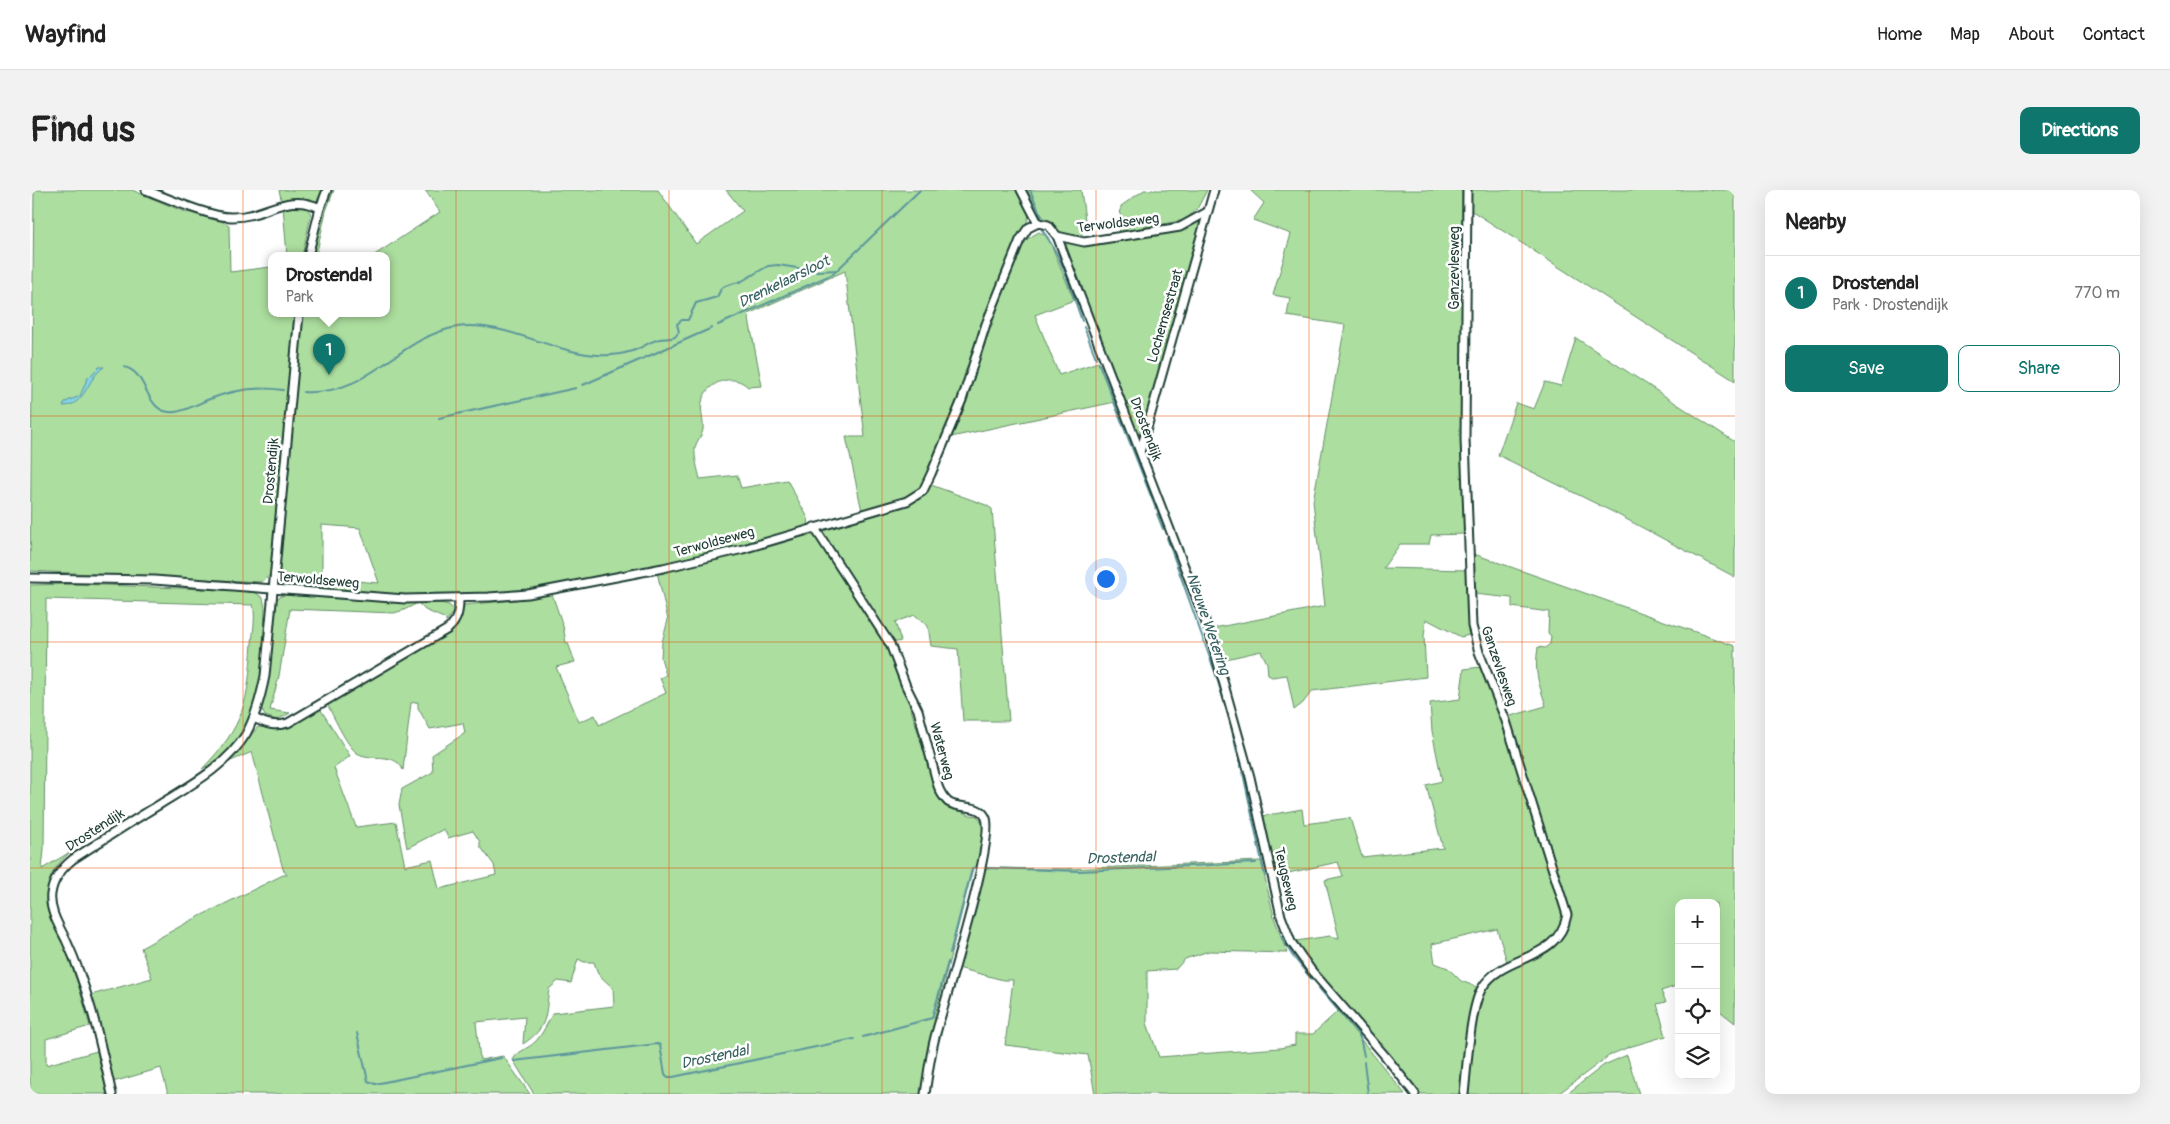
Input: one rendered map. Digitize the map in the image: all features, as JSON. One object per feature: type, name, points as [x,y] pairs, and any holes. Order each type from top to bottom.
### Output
[{"type":"street","points":[[146,190],[224,217],[252,214],[293,201],[303,202],[320,208]]},
{"type":"street","points":[[309,252],[320,208],[327,190]]},
{"type":"street","points":[[1021,190],[1041,223],[1052,228],[1057,236]]},
{"type":"street","name":"Lochemsestraat","points":[[1141,449],[1214,190]]},
{"type":"street","name":"Ganzevlesweg","points":[[1464,1094],[1474,1011],[1483,987],[1496,973],[1556,940],[1565,924],[1567,915],[1514,748],[1479,652],[1472,626],[1466,440],[1467,190]]},
{"type":"street","name":"Terwoldseweg","points":[[1057,236],[1084,242],[1168,229],[1180,227],[1208,212]]},
{"type":"street","name":"Terwoldseweg","points":[[30,578],[154,580],[405,599],[460,599],[528,594],[663,568],[743,549],[907,501],[923,491],[931,474],[962,400],[986,324],[1015,249],[1025,232],[1041,223]]},
{"type":"street","name":"Drostendijk","points":[[1057,236],[1141,449],[1209,631]]},
{"type":"street","name":"Drostendijk","points":[[112,1094],[92,1010],[78,967],[54,917],[51,902],[53,885],[58,874],[73,859],[222,763],[245,735],[254,718],[263,684],[299,317]]},
{"type":"street","name":"Waterweg","points":[[814,527],[893,650],[906,686],[918,710],[942,795],[949,802],[981,812],[986,818],[987,834],[980,869],[930,1056],[925,1094]]},
{"type":"street","points":[[254,718],[270,725],[278,726],[288,722],[432,639],[455,623],[458,616],[460,599]]},
{"type":"street","name":"Teugseweg","points":[[1209,631],[1250,776],[1281,916],[1291,942],[1311,970],[1386,1057],[1414,1094]]},
{"type":"green space","points":[[34,190],[132,190],[185,212],[213,217],[229,225],[230,272],[268,267],[268,317],[390,317],[390,252],[379,252],[440,212],[425,190],[658,190],[696,244],[743,211],[726,190],[1017,190],[1029,215],[1026,225],[1010,252],[959,396],[930,471],[920,489],[906,498],[862,511],[846,437],[865,437],[845,271],[748,314],[762,386],[748,387],[735,380],[728,380],[721,381],[709,389],[702,402],[703,430],[695,448],[700,479],[737,475],[741,488],[787,480],[808,518],[809,526],[709,554],[607,577],[555,586],[451,595],[359,593],[293,587],[281,581],[277,571],[285,485],[278,484],[272,571],[262,582],[30,571]],"holes":[[[322,525],[360,528],[379,583],[322,578]]]},
{"type":"green space","points":[[279,190],[325,190],[316,201],[298,198],[282,203]]},
{"type":"green space","points":[[331,190],[334,190],[326,211],[317,252],[311,252]]},
{"type":"green space","points":[[1027,190],[1081,190],[1085,220],[1081,238],[1071,237],[1055,229],[1041,214]]},
{"type":"green space","points":[[1144,190],[1207,190],[1197,209],[1185,220],[1119,232],[1121,206]]},
{"type":"green space","points":[[1250,190],[1462,190],[1462,453],[1465,534],[1431,535],[1429,544],[1400,544],[1383,568],[1467,570],[1469,635],[1461,637],[1426,619],[1424,636],[1426,677],[1312,691],[1303,703],[1294,710],[1287,675],[1272,677],[1268,675],[1267,663],[1261,651],[1222,660],[1214,628],[1325,606],[1313,501],[1345,325],[1287,316],[1290,298],[1273,295],[1291,234],[1253,220],[1264,203]]},
{"type":"green space","points":[[1470,190],[1735,190],[1735,381],[1469,209]]},
{"type":"green space","points":[[289,204],[300,205],[310,211],[311,215],[303,252],[287,252],[283,206]]},
{"type":"green space","points":[[1198,220],[1201,222],[1139,442],[1065,247],[1068,243],[1087,245]]},
{"type":"green space","points":[[1039,232],[1048,237],[1074,300],[1035,315],[1059,375],[1098,362],[1115,402],[951,437],[1017,256],[1027,239]]},
{"type":"green space","points":[[1576,338],[1735,442],[1735,577],[1611,511],[1498,455],[1516,403],[1534,409],[1545,382],[1561,386]]},
{"type":"green space","points":[[931,485],[986,505],[992,509],[1009,721],[963,721],[958,649],[931,646],[928,626],[915,615],[895,622],[901,641],[892,643],[820,530],[922,495]]},
{"type":"green space","points":[[812,532],[892,657],[907,696],[932,779],[940,798],[949,806],[977,816],[981,821],[983,839],[977,865],[973,868],[935,1016],[922,1094],[534,1094],[513,1060],[517,1054],[538,1039],[553,1013],[614,1006],[613,988],[598,974],[594,962],[584,962],[578,959],[571,983],[558,981],[549,989],[546,1013],[542,1026],[523,1044],[525,1017],[476,1022],[480,1060],[503,1056],[530,1094],[168,1094],[161,1068],[113,1082],[91,995],[152,978],[141,948],[188,922],[283,875],[287,875],[283,869],[252,752],[226,763],[258,727],[280,729],[319,707],[350,756],[334,768],[356,827],[396,822],[405,866],[432,860],[439,889],[496,875],[494,865],[480,846],[480,842],[473,831],[448,838],[444,829],[407,848],[399,805],[402,789],[433,772],[432,755],[465,733],[463,723],[430,729],[418,708],[418,702],[411,703],[403,770],[395,761],[363,756],[357,753],[344,737],[326,702],[458,626],[464,605],[552,594],[563,626],[566,643],[568,643],[575,662],[556,667],[579,722],[595,715],[599,725],[666,693],[660,678],[666,675],[661,658],[662,642],[668,620],[657,572]]},
{"type":"green space","points":[[1474,554],[1735,646],[1735,1023],[1720,1011],[1720,899],[1675,899],[1675,986],[1661,991],[1666,1002],[1657,1004],[1666,1036],[1610,1055],[1558,1094],[1467,1094],[1475,1023],[1488,987],[1508,971],[1555,946],[1564,936],[1570,918],[1568,904],[1546,833],[1507,717],[1546,706],[1536,664],[1538,647],[1545,648],[1550,644],[1551,636],[1548,633],[1549,612],[1512,607],[1512,598],[1474,594]]},
{"type":"green space","points":[[79,584],[253,591],[263,598],[265,608],[261,678],[249,720],[238,739],[223,755],[202,769],[227,739],[242,712],[249,681],[254,619],[253,605],[46,599],[44,850],[42,869],[70,852],[50,878],[48,900],[79,987],[90,1026],[46,1039],[46,1065],[97,1051],[107,1094],[30,1094],[30,585]]},
{"type":"green space","points":[[283,595],[418,603],[394,613],[290,609],[279,676],[270,710],[290,713],[277,720],[265,716],[261,708],[265,692],[272,606],[275,600]]},
{"type":"green space","points":[[418,603],[449,605],[453,612],[446,622],[446,619],[425,610]]},
{"type":"green space","points":[[1481,667],[1517,764],[1563,912],[1562,922],[1558,930],[1543,944],[1507,962],[1497,929],[1432,944],[1435,963],[1448,968],[1461,981],[1477,987],[1472,1004],[1461,1094],[1418,1094],[1307,961],[1295,944],[1296,941],[1330,936],[1339,938],[1325,880],[1343,876],[1338,862],[1275,876],[1263,816],[1302,809],[1304,824],[1350,818],[1362,857],[1443,848],[1426,785],[1442,781],[1432,731],[1430,703],[1460,699],[1464,669]]},
{"type":"green space","points":[[1261,861],[1274,917],[1287,953],[1209,951],[1185,959],[1176,969],[1147,971],[1147,1023],[1159,1057],[1280,1048],[1295,1045],[1295,1034],[1313,1034],[1338,1011],[1405,1094],[1095,1094],[1088,1055],[1005,1045],[1013,980],[1003,980],[958,968],[983,868],[1066,869]]},
{"type":"green space","points":[[1627,1055],[1639,1094],[1567,1094],[1604,1065]]},
{"type":"water","points":[[99,367],[104,367],[93,378],[77,402],[63,406],[65,402],[80,396],[87,379]]},
{"type":"waterway","name":"Drenkelaarsloot","points":[[718,325],[833,274],[920,190]]},
{"type":"waterway","name":"Nieuwe Wetering","points":[[1030,190],[1042,218]]},
{"type":"waterway","name":"Nieuwe Wetering","points":[[1042,230],[1061,262],[1082,321]]},
{"type":"waterway","points":[[303,392],[327,391],[347,385],[366,376],[417,342],[436,333],[457,327],[492,328],[581,353],[606,355],[628,352],[656,340],[675,337],[679,332],[677,324],[682,320],[688,320],[696,303],[717,297],[725,286],[742,281],[768,266],[778,265],[817,271],[838,270]]},
{"type":"waterway","name":"Nieuwe Wetering","points":[[1084,327],[1096,358]]},
{"type":"waterway","name":"Drenkelaarsloot","points":[[583,385],[712,328]]},
{"type":"waterway","name":"Nieuwe Wetering","points":[[1099,364],[1156,509]]},
{"type":"waterway","points":[[124,367],[132,370],[157,407],[165,411],[175,412],[183,410],[235,391],[264,388],[283,390]]},
{"type":"waterway","name":"Drenkelaarsloot","points":[[439,418],[576,388]]},
{"type":"waterway","name":"Nieuwe Wetering","points":[[1157,514],[1163,529]]},
{"type":"waterway","name":"Nieuwe Wetering","points":[[1167,538],[1216,675],[1229,718]]},
{"type":"waterway","name":"Nieuwe Wetering","points":[[1231,726],[1237,752]]},
{"type":"waterway","name":"Nieuwe Wetering","points":[[1239,758],[1241,767]]},
{"type":"waterway","name":"Nieuwe Wetering","points":[[1243,773],[1265,876]]},
{"type":"waterway","name":"Drostendal","points":[[986,868],[1080,871],[1256,863]]},
{"type":"waterway","name":"Drostendal","points":[[950,953],[972,869],[976,866]]},
{"type":"waterway","name":"Nieuwe Wetering","points":[[1281,936],[1292,955],[1312,980]]},
{"type":"waterway","name":"Drostendal","points":[[863,1037],[932,1018],[948,962]]},
{"type":"waterway","name":"Nieuwe Wetering","points":[[1319,988],[1360,1037],[1364,1056]]},
{"type":"waterway","name":"Drostendal","points":[[357,1033],[368,1081],[375,1084],[501,1058]]},
{"type":"waterway","name":"Drostendal","points":[[514,1061],[657,1044],[660,1045],[665,1074],[668,1077],[673,1077],[854,1039]]},
{"type":"waterway","name":"Nieuwe Wetering","points":[[1364,1062],[1368,1094]]},
{"type":"place","name":"Drostendal","points":[[329,375]]}]
